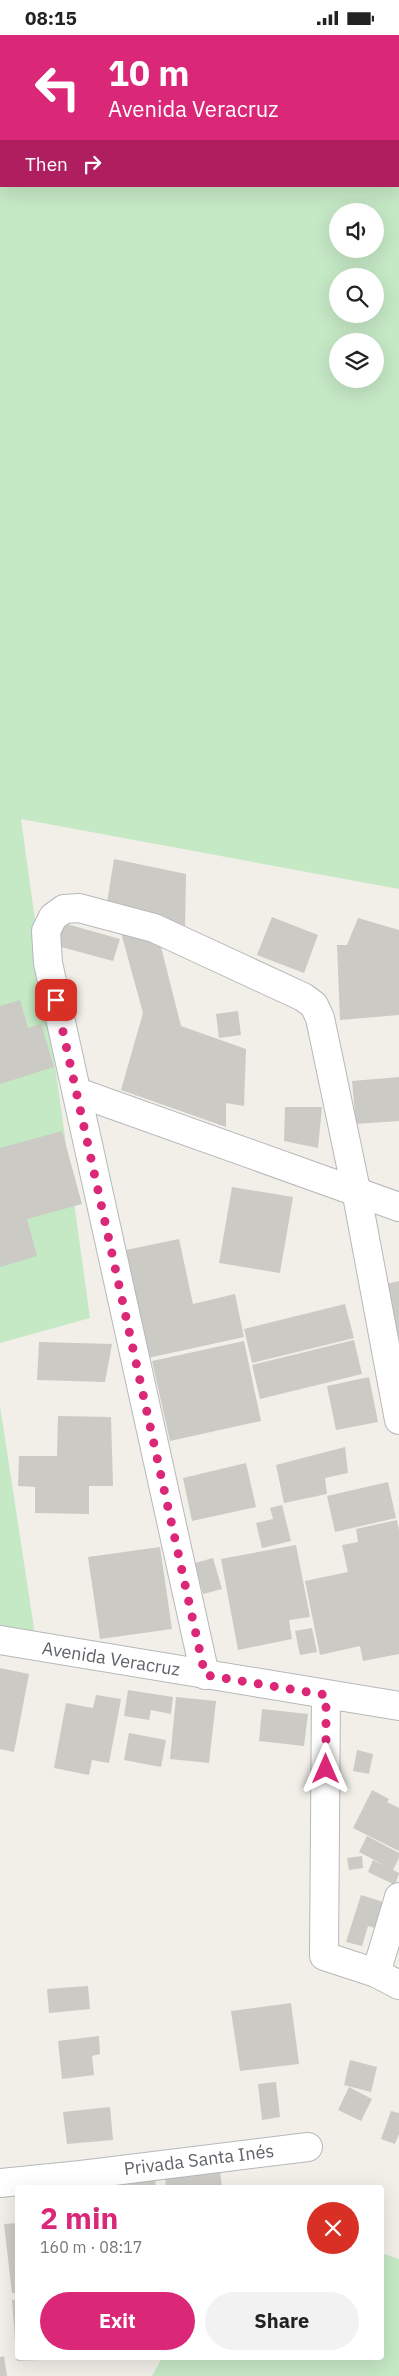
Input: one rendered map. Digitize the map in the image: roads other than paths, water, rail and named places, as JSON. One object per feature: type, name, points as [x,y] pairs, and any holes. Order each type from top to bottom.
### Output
[{"type":"street","points":[[205,1675],[48,963],[46,931],[53,917],[64,909],[79,908],[154,928],[303,997],[314,1005],[320,1018],[356,1190],[399,1421]]},
{"type":"street","points":[[77,1091],[399,1207]]},
{"type":"street","name":"Avenida Veracruz","points":[[0,1640],[399,1706]]},
{"type":"street","points":[[326,1695],[324,1956],[387,1979],[399,1897]]},
{"type":"street","name":"Privada Santa Inés","points":[[0,2183],[308,2147]]}]
